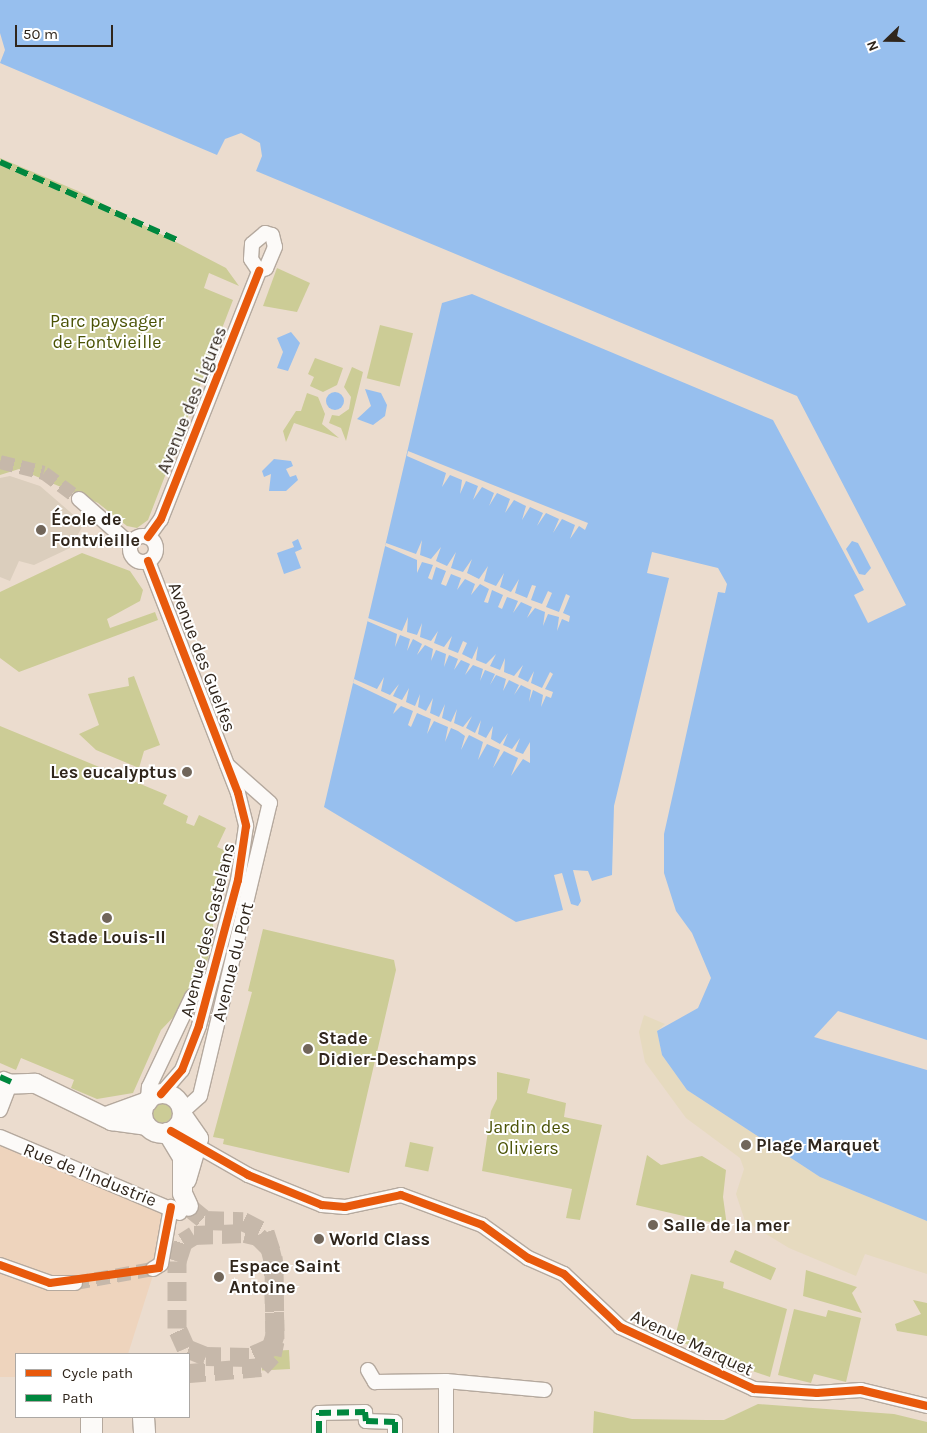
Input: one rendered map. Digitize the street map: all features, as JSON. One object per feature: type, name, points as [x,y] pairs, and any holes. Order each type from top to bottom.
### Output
[{"type":"main road","points":[[91,1418],[91,1433]]},
{"type":"street","name":"Avenue des Ligures","points":[[148,537],[161,518],[259,272]]},
{"type":"street","points":[[79,499],[130,544],[133,557],[148,561],[156,547],[148,537],[137,537],[130,544]]},
{"type":"street","name":"Avenue des Guelfes","points":[[148,561],[227,765]]},
{"type":"street","name":"Avenue du Port","points":[[182,1114],[200,1096],[270,803],[227,765]]},
{"type":"street","name":"Avenue des Castelans","points":[[106,1116],[152,1098],[182,1070],[212,978],[246,839],[243,808],[227,765]]},
{"type":"street","name":"Avenue des Castelans","points":[[152,1098],[149,1087],[192,997],[212,978]]},
{"type":"street","points":[[0,1110],[4,1081],[35,1083],[119,1123],[146,1125],[169,1132],[182,1157],[183,1184],[180,1209],[161,1264],[153,1269]]},
{"type":"street","points":[[146,1125],[142,1113],[152,1098],[173,1097],[182,1114],[197,1133],[196,1148],[183,1184]]},
{"type":"street","points":[[169,1132],[182,1114]]},
{"type":"street","name":"Avenue Marquet","points":[[169,1132],[196,1148],[322,1205],[345,1206],[401,1195],[482,1225],[528,1258],[564,1274],[620,1327],[754,1389],[861,1390],[927,1406]]},
{"type":"street","name":"Rue de l'Industrie","points":[[0,1137],[120,1190],[180,1209]]},
{"type":"street","points":[[0,1264],[50,1283],[74,1283]]},
{"type":"street","points":[[368,1370],[374,1382],[446,1381],[545,1390]]},
{"type":"street","points":[[446,1381],[446,1433]]},
{"type":"street","points":[[318,1433],[319,1413],[365,1412],[366,1421],[395,1422],[395,1433]]},
{"type":"shaded area","name":"École de Fontvieille","points":[[10,476],[40,486],[84,524],[70,548],[34,565],[19,561],[10,581],[0,577],[0,478]]},
{"type":"shaded area","points":[[0,1141],[173,1212],[128,1353],[15,1353],[15,1377],[0,1377]]},
{"type":"green space","name":"Parc paysager de Fontvieille","points":[[0,158],[78,191],[226,268],[239,286],[209,273],[204,288],[233,300],[148,520],[137,528],[127,526],[98,503],[19,469],[0,475]]},
{"type":"green space","points":[[277,268],[310,283],[297,312],[263,306]]},
{"type":"green space","points":[[380,325],[413,333],[400,387],[367,378]]},
{"type":"green space","points":[[315,358],[343,368],[337,385],[323,392],[310,386],[314,377],[308,374]]},
{"type":"green space","points":[[352,367],[363,372],[346,441],[341,428],[329,423],[332,415],[339,416],[349,409],[351,397],[344,387]]},
{"type":"green space","points":[[307,393],[318,397],[325,414],[322,424],[339,438],[294,423],[286,442],[283,431],[296,411],[301,411]]},
{"type":"green space","points":[[82,553],[130,571],[143,590],[140,601],[107,619],[110,628],[155,612],[158,620],[19,672],[0,658],[0,592]]},
{"type":"green space","points":[[134,676],[160,745],[144,751],[139,768],[96,750],[79,734],[99,725],[88,694],[129,686],[128,678]]},
{"type":"green space","name":"Stade Louis-II","points":[[0,726],[167,795],[163,804],[188,816],[186,823],[194,826],[199,815],[226,828],[217,847],[231,853],[221,874],[227,878],[213,908],[213,943],[204,971],[184,1006],[161,1030],[133,1093],[97,1099],[71,1088],[74,1080],[21,1058],[16,1070],[0,1063]]},
{"type":"green space","name":"Stade Didier-Deschamps","points":[[263,929],[394,960],[396,970],[349,1173],[223,1144],[224,1139],[213,1137],[252,992],[248,991]]},
{"type":"green space","name":"Jardin des Oliviers","points":[[497,1072],[530,1079],[527,1093],[566,1103],[564,1117],[602,1125],[580,1220],[566,1218],[572,1189],[482,1171],[491,1111],[497,1099]]},
{"type":"green space","points":[[162,1103],[169,1106],[172,1113],[169,1120],[162,1123],[155,1120],[152,1113],[155,1106]]},
{"type":"green space","points":[[410,1142],[433,1147],[428,1171],[405,1166]]},
{"type":"green space","points":[[647,1155],[661,1165],[702,1156],[726,1170],[723,1197],[727,1226],[636,1205]]},
{"type":"green space","points":[[735,1250],[776,1268],[771,1280],[730,1262]]},
{"type":"green space","points":[[806,1270],[857,1287],[852,1293],[862,1313],[803,1296]]},
{"type":"green space","points":[[691,1274],[724,1282],[723,1288],[787,1309],[770,1377],[705,1355],[706,1349],[674,1341]]},
{"type":"green space","points":[[913,1300],[927,1303],[927,1336],[897,1331],[895,1324],[921,1314]]},
{"type":"green space","points":[[794,1309],[826,1317],[828,1310],[861,1318],[846,1382],[814,1374],[811,1383],[778,1375]]},
{"type":"green space","points":[[289,1350],[290,1369],[262,1370],[261,1351]]},
{"type":"green space","points":[[758,1404],[894,1414],[927,1422],[927,1433],[593,1433],[594,1411],[632,1419],[724,1420]]},
{"type":"sand","name":"Plage Marquet","points":[[644,1015],[665,1024],[657,1031],[662,1055],[687,1090],[820,1177],[927,1221],[927,1274],[865,1254],[856,1276],[789,1248],[745,1221],[736,1194],[744,1169],[740,1158],[686,1118],[645,1062],[639,1032]]},
{"type":"water","points":[[0,0],[927,0],[927,1221],[820,1177],[687,1090],[662,1055],[657,1031],[698,1008],[711,978],[692,933],[676,911],[664,873],[664,834],[718,592],[725,593],[727,584],[718,568],[652,552],[647,573],[669,578],[614,806],[612,875],[592,881],[588,871],[573,870],[581,901],[578,906],[571,904],[562,873],[554,875],[563,910],[516,922],[324,807],[442,303],[472,294],[773,420],[864,590],[854,595],[868,623],[906,605],[797,396],[256,171],[262,156],[260,143],[241,133],[225,139],[217,155],[0,63],[5,50],[0,33]]},
{"type":"water","points":[[291,332],[300,343],[288,371],[277,368],[283,352],[277,338]]},
{"type":"water","points":[[365,389],[381,393],[387,405],[385,416],[373,425],[357,419],[371,406]]},
{"type":"water","points":[[331,392],[339,392],[344,397],[342,408],[331,410],[326,405],[326,397]]},
{"type":"water","points":[[274,459],[291,461],[293,466],[286,469],[290,477],[296,475],[298,480],[286,491],[269,491],[271,474],[264,477],[262,471]]},
{"type":"water","points":[[298,539],[302,549],[295,552],[301,568],[284,574],[277,553],[294,547],[292,542]]},
{"type":"water","points":[[852,541],[858,543],[871,568],[865,575],[859,574],[846,549]]},
{"type":"pier","points":[[408,451],[588,523],[585,530],[579,526],[570,539],[575,525],[562,519],[553,533],[559,519],[546,513],[537,526],[543,513],[530,507],[522,520],[526,506],[514,500],[505,513],[510,499],[497,493],[489,506],[494,493],[482,487],[473,500],[478,486],[466,481],[460,494],[462,480],[450,475],[442,487],[446,473],[407,456]]},
{"type":"pier","points":[[422,540],[420,555],[431,559],[441,547],[436,561],[447,566],[456,552],[451,568],[463,572],[472,559],[467,573],[479,579],[488,566],[484,581],[496,586],[504,573],[500,587],[511,592],[519,579],[515,593],[527,598],[532,585],[536,586],[531,600],[542,604],[548,591],[552,593],[546,607],[559,612],[566,594],[570,596],[563,613],[570,616],[569,622],[562,619],[557,631],[559,617],[548,614],[543,626],[545,612],[535,608],[527,618],[532,607],[521,602],[513,613],[518,601],[507,597],[502,609],[498,607],[503,595],[492,590],[488,603],[484,602],[489,589],[480,584],[471,595],[475,584],[465,579],[457,590],[461,578],[451,574],[446,586],[441,584],[446,571],[436,567],[432,580],[428,578],[433,565],[422,562],[417,573],[417,560],[385,546],[386,543],[416,554]]},
{"type":"pier","points":[[408,617],[407,632],[417,635],[422,623],[420,637],[431,641],[438,631],[434,643],[444,647],[452,636],[448,649],[458,653],[463,641],[467,643],[462,654],[472,659],[478,646],[476,660],[486,664],[496,654],[490,666],[500,670],[505,658],[504,672],[514,676],[523,665],[518,677],[528,682],[534,671],[531,683],[542,688],[550,672],[553,674],[545,689],[553,692],[551,698],[546,696],[541,707],[543,695],[533,690],[529,702],[531,690],[521,685],[514,695],[519,685],[509,680],[503,691],[506,679],[496,675],[490,685],[495,674],[485,670],[480,681],[483,669],[473,665],[465,675],[470,664],[461,660],[454,670],[458,659],[449,655],[444,667],[446,654],[436,650],[431,661],[433,649],[425,645],[417,655],[422,644],[413,639],[407,651],[410,639],[400,635],[395,647],[397,634],[367,621],[368,618],[402,631]]},
{"type":"pier","points":[[384,677],[381,691],[390,695],[399,684],[393,696],[402,700],[409,688],[406,702],[415,706],[420,694],[418,707],[426,711],[433,698],[430,713],[439,717],[445,704],[442,718],[451,722],[457,709],[454,723],[463,727],[472,716],[466,728],[475,733],[481,720],[478,734],[486,738],[493,726],[491,739],[500,744],[508,733],[503,745],[512,749],[520,738],[515,751],[523,754],[530,742],[530,763],[523,759],[511,776],[518,758],[504,751],[493,768],[500,750],[487,744],[478,760],[483,742],[469,735],[461,750],[465,736],[458,731],[451,728],[445,742],[448,727],[434,721],[427,734],[431,719],[417,713],[411,727],[408,725],[413,711],[401,706],[393,714],[397,704],[353,683],[354,679],[377,689]]},
{"type":"pier","points":[[838,1011],[927,1040],[927,1070],[814,1037]]},
{"type":"tunnel","points":[[0,462],[44,473],[79,499]]},
{"type":"tunnel","points":[[188,1206],[205,1220],[243,1221],[265,1232],[273,1260]]},
{"type":"tunnel","points":[[273,1260],[270,1248],[258,1236],[245,1233],[194,1235],[183,1242],[177,1261],[177,1328],[186,1348],[206,1356],[249,1357],[271,1347],[275,1335]]},
{"type":"tunnel","points":[[273,1260],[275,1329]]},
{"type":"tunnel","points":[[273,1260],[275,1329]]},
{"type":"tunnel","points":[[75,1283],[153,1269]]},
{"type":"tunnel","points":[[275,1329],[275,1335]]},
{"type":"tunnel","points":[[275,1329],[275,1335]]},
{"type":"tunnel","points":[[190,1373],[261,1367],[272,1355],[275,1335]]},
{"type":"marked path","points":[[0,162],[179,241]]},
{"type":"marked path","points":[[0,1077],[11,1082]]},
{"type":"marked path","points":[[319,1433],[319,1413],[365,1412],[366,1421],[395,1422],[395,1433]]},
{"type":"cycle path","points":[[148,537],[161,519],[259,271]]},
{"type":"cycle path","points":[[148,561],[238,793],[246,826],[238,880],[199,1026],[182,1070],[161,1094]]},
{"type":"cycle path","points":[[171,1131],[248,1175],[322,1205],[345,1207],[401,1195],[482,1225],[528,1258],[564,1274],[620,1327],[754,1389],[817,1393],[861,1390],[927,1406]]},
{"type":"cycle path","points":[[0,1265],[50,1283],[159,1268],[171,1207]]},
{"type":"place","name":"École de Fontvieille","points":[[41,530]]},
{"type":"place","name":"Les eucalyptus","points":[[187,772]]},
{"type":"place","name":"Stade Louis-II","points":[[107,918]]},
{"type":"place","name":"Stade Didier-Deschamps","points":[[308,1049]]},
{"type":"place","name":"Plage Marquet","points":[[746,1145]]},
{"type":"place","name":"Salle de la mer","points":[[653,1225]]},
{"type":"place","name":"World Class","points":[[319,1239]]},
{"type":"place","name":"Espace Saint Antoine","points":[[219,1277]]}]
